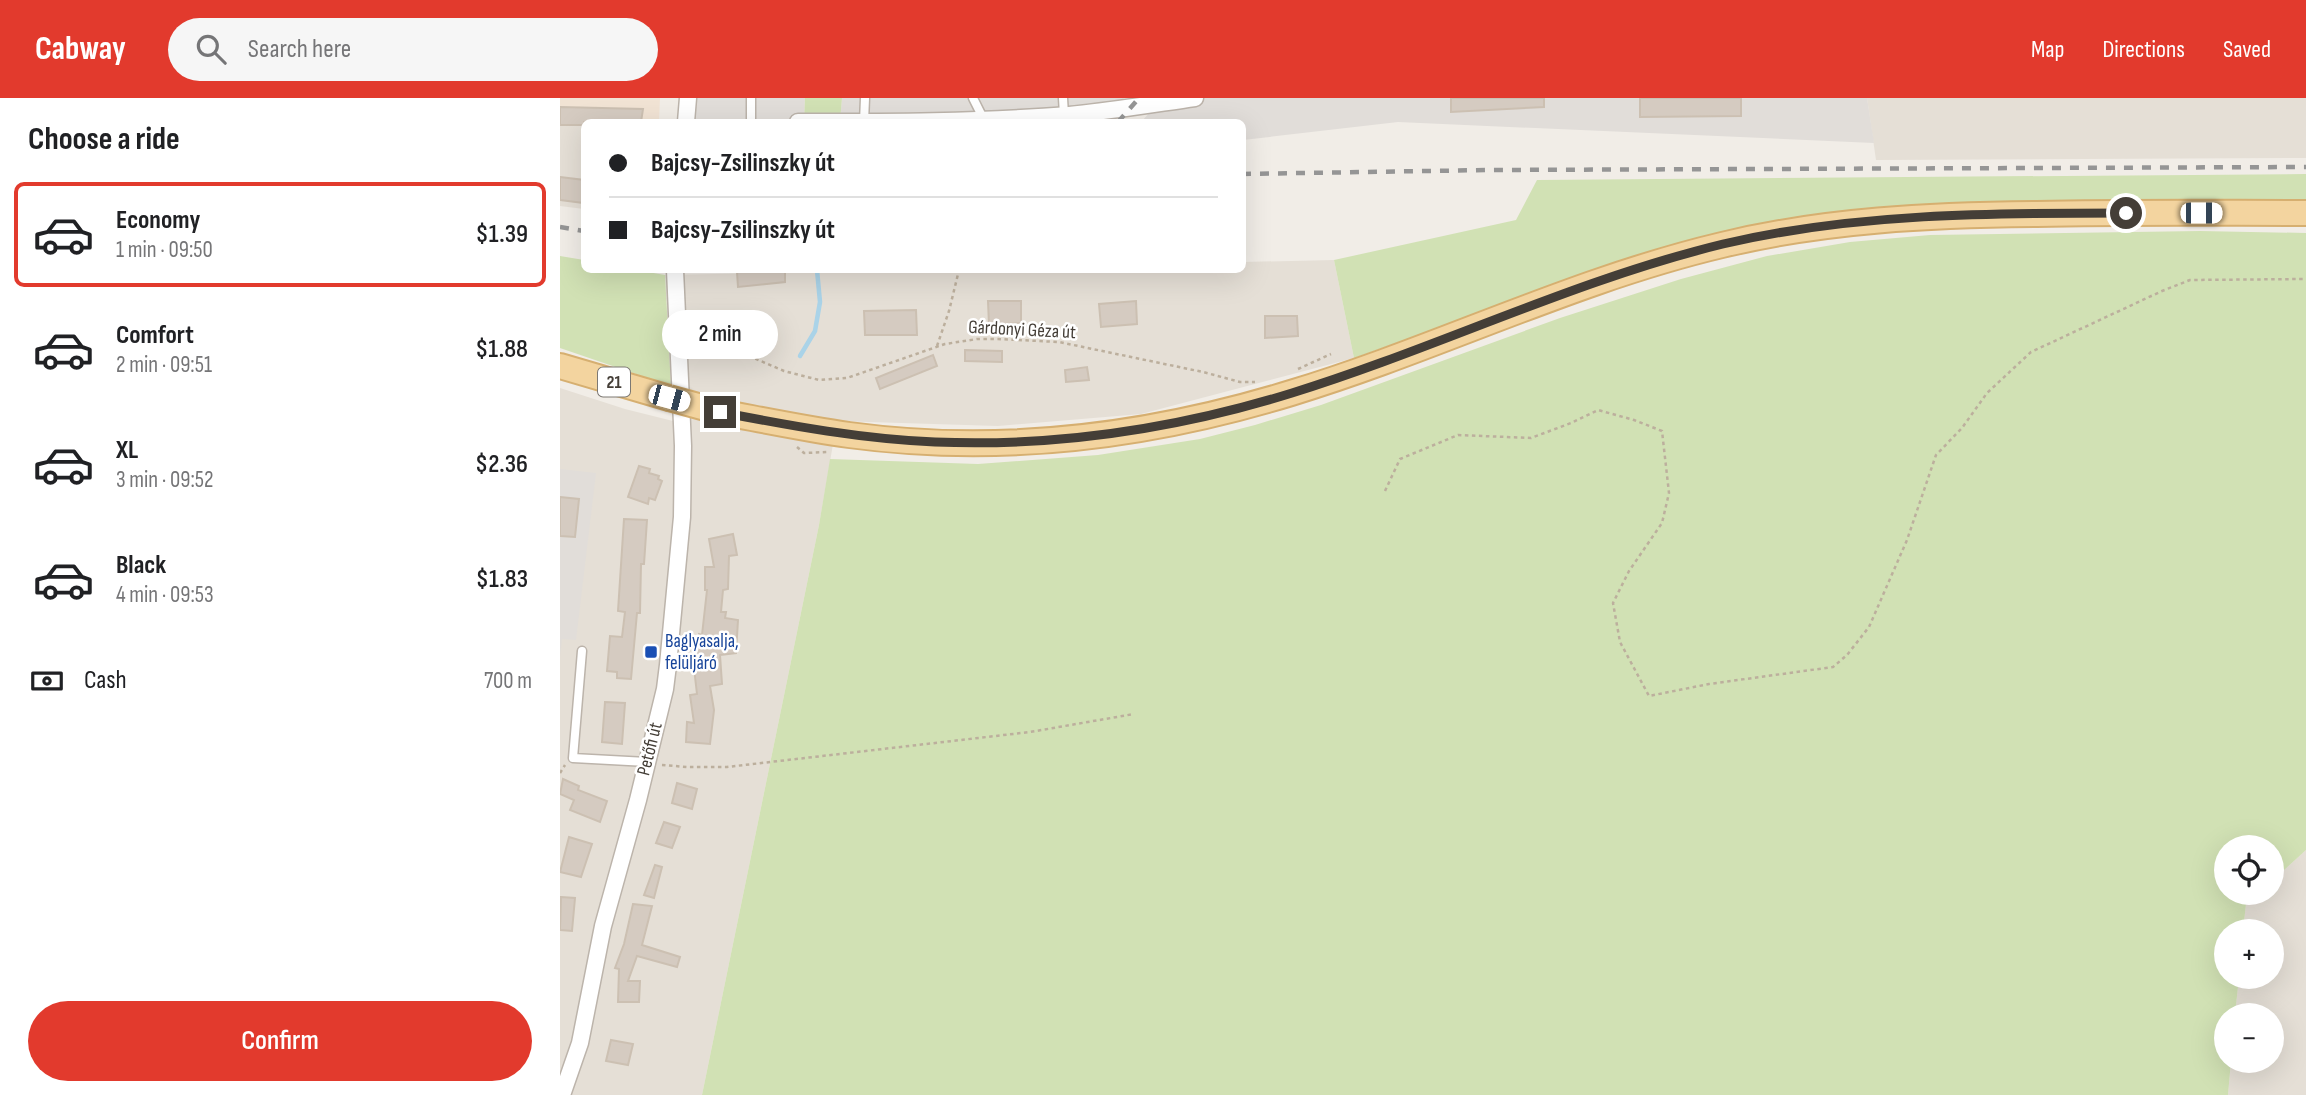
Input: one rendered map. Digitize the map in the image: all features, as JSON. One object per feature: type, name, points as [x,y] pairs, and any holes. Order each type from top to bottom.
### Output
[{"type":"main road","name":"21","points":[[560,366],[675,396],[720,412],[850,435],[933,442],[1040,441],[1138,431],[1293,393],[1612,277],[1724,244],[1778,233],[1883,219],[1936,216],[2306,213]]},
{"type":"street","points":[[686,119],[688,98]]},
{"type":"street","points":[[1001,119],[1064,115],[1195,98]]},
{"type":"street","name":"Petőfi út","points":[[562,1095],[580,1043],[603,926],[665,689],[678,564],[683,446],[675,396],[675,273]]},
{"type":"lane","points":[[751,98],[751,119]]},
{"type":"lane","points":[[864,119],[865,98]]},
{"type":"lane","points":[[973,98],[984,119]]},
{"type":"lane","points":[[1063,98],[1064,115]]},
{"type":"lane","points":[[582,650],[573,758],[647,762]]},
{"type":"path","points":[[937,346],[958,273]]},
{"type":"path","points":[[1385,491],[1400,459],[1458,435],[1531,438],[1572,424],[1598,410],[1652,427],[1662,431],[1669,493],[1662,523],[1629,571],[1613,603],[1620,642],[1649,696],[1709,684],[1833,667],[1847,655],[1869,627],[1907,540],[1936,455],[1962,428],[1987,393],[2031,352],[2190,280],[2306,279]]},
{"type":"path","name":"Gárdonyi Géza út","points":[[677,328],[696,332],[783,371],[819,380],[846,378],[937,346],[977,339],[1059,342],[1240,382],[1263,381]]},
{"type":"path","points":[[1288,373],[1331,355]]},
{"type":"path","points":[[647,762],[687,767],[727,766],[1030,732],[1134,713]]},
{"type":"shaded area","points":[[560,98],[660,98],[659,119],[581,119],[581,125],[560,125]]},
{"type":"shaded area","points":[[697,98],[805,98],[804,119],[695,119]]},
{"type":"shaded area","points":[[842,98],[1124,98],[1107,119],[840,119]]},
{"type":"shaded area","points":[[1163,98],[1867,98],[1874,143],[1398,122],[1246,140],[1246,119],[1144,119]]},
{"type":"shaded area","points":[[1867,98],[2306,98],[2306,158],[1876,160]]},
{"type":"shaded area","points":[[560,125],[581,125],[581,209],[560,206]]},
{"type":"shaded area","points":[[1334,260],[1354,358],[1141,414],[998,426],[837,421],[819,525],[702,1095],[560,1095],[560,388],[673,421],[665,275],[1246,273],[1246,262]]},
{"type":"shaded area","points":[[560,469],[596,473],[576,640],[562,639],[560,656]]},
{"type":"shaded area","points":[[2306,850],[2306,1095],[2228,1095],[2230,1073],[2284,1073],[2284,1003],[2236,1003],[2238,989],[2284,989],[2284,919],[2244,919],[2246,905],[2284,905],[2284,870]]},
{"type":"green space","points":[[805,98],[842,98],[840,119],[804,119]]},
{"type":"green space","points":[[2306,174],[2306,202],[1926,205],[1608,267],[1354,358],[1334,260],[1516,220],[1537,180]]},
{"type":"green space","points":[[2200,231],[2306,233],[2306,850],[2284,870],[2284,835],[2214,835],[2214,905],[2246,905],[2244,919],[2214,919],[2214,989],[2238,989],[2236,1003],[2214,1003],[2214,1073],[2230,1073],[2228,1095],[702,1095],[819,525],[830,459],[978,464],[1098,455],[1200,439],[1321,405],[1560,318],[1681,279],[1767,256],[1850,242],[1930,235]]},
{"type":"green space","points":[[560,256],[581,260],[581,273],[665,275],[671,386],[560,348]]},
{"type":"building","points":[[1451,98],[1544,98],[1544,107],[1451,112]]},
{"type":"building","points":[[1640,98],[1741,98],[1741,116],[1640,117]]},
{"type":"building","points":[[560,107],[643,109],[641,119],[581,119],[581,125],[560,125]]},
{"type":"building","points":[[560,177],[581,180],[581,203],[560,200]]},
{"type":"building","points":[[737,273],[785,273],[785,282],[738,287]]},
{"type":"building","points":[[988,301],[1021,301],[1021,323],[989,325]]},
{"type":"building","points":[[1136,301],[1137,324],[1101,327],[1099,304]]},
{"type":"building","points":[[916,310],[917,335],[865,335],[864,311]]},
{"type":"building","points":[[1265,316],[1297,316],[1298,336],[1265,338]]},
{"type":"building","points":[[965,350],[1002,351],[1002,362],[965,361]]},
{"type":"building","points":[[933,355],[937,366],[880,389],[876,378]]},
{"type":"building","points":[[1087,367],[1089,380],[1066,382],[1065,370]]},
{"type":"building","points":[[639,466],[650,469],[649,473],[659,476],[658,479],[662,481],[655,500],[649,498],[648,504],[628,497]]},
{"type":"building","points":[[560,497],[579,499],[575,537],[560,536]]},
{"type":"building","points":[[624,519],[647,520],[644,564],[641,564],[640,613],[637,613],[631,679],[617,678],[617,672],[607,671],[610,636],[622,637],[625,612],[618,611]]},
{"type":"building","points":[[733,534],[737,555],[729,556],[728,589],[723,590],[721,612],[726,612],[725,618],[738,620],[736,653],[720,655],[722,684],[710,686],[714,710],[710,744],[686,742],[687,722],[694,723],[690,695],[697,694],[694,668],[699,634],[702,635],[707,590],[705,567],[714,567],[709,539]]},
{"type":"building","points":[[605,702],[625,703],[622,744],[602,742]]},
{"type":"building","points":[[563,779],[579,786],[578,790],[607,801],[600,822],[570,810],[574,800],[560,794]]},
{"type":"building","points":[[677,783],[697,789],[692,809],[672,803]]},
{"type":"building","points":[[664,822],[680,827],[672,848],[656,843]]},
{"type":"building","points":[[569,837],[592,844],[581,877],[560,872]]},
{"type":"building","points":[[655,865],[662,867],[654,898],[644,895]]},
{"type":"building","points":[[561,897],[575,898],[572,931],[560,930]]},
{"type":"building","points":[[633,904],[652,906],[642,945],[680,957],[677,967],[637,956],[628,981],[640,981],[639,1002],[618,1002],[619,969],[615,968],[624,944]]},
{"type":"building","points":[[611,1040],[633,1044],[628,1065],[606,1061]]},
{"type":"waterway","points":[[800,356],[815,331],[820,302],[817,273]]},
{"type":"railway","points":[[1121,119],[1139,98]]},
{"type":"railway","points":[[1246,174],[1488,170],[2306,167]]},
{"type":"railway","points":[[560,227],[581,230]]},
{"type":"place","name":"Baglyasalja, felüljáró","points":[[651,652]]},
{"type":"route","points":[[720,412],[850,435],[933,442],[1007,443],[1138,431],[1293,393],[1547,299],[1724,244],[1778,233],[1883,219],[2126,213]]}]
